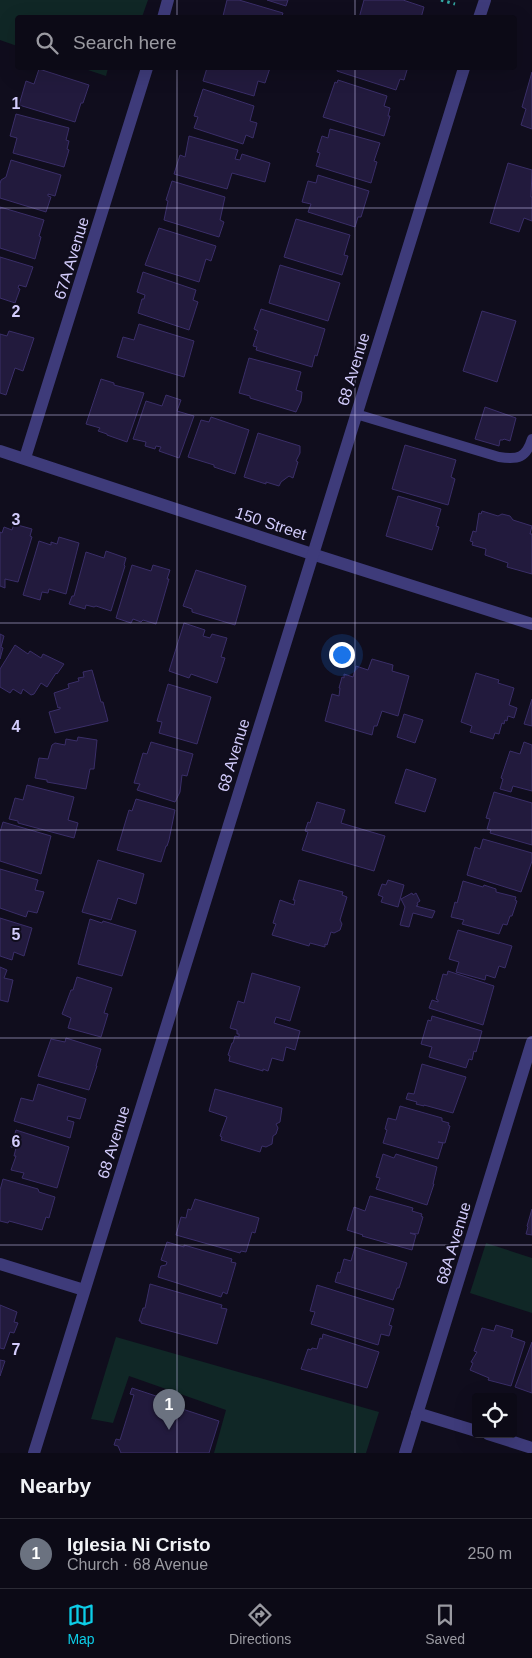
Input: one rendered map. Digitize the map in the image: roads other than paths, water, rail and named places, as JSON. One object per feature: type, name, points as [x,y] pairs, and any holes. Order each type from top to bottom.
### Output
[{"type":"street","points":[[164,15],[168,0]]},
{"type":"street","points":[[480,15],[485,0]]},
{"type":"street","name":"67A Avenue","points":[[25,458],[146,70]]},
{"type":"street","name":"68 Avenue","points":[[34,1453],[463,70]]},
{"type":"street","name":"150 Street","points":[[0,451],[532,624]]},
{"type":"street","name":"68A Avenue","points":[[405,1453],[532,1042]]},
{"type":"street","points":[[0,1264],[84,1290]]},
{"type":"street","points":[[417,1413],[472,1429]]},
{"type":"street","points":[[501,1438],[532,1448]]},
{"type":"lane","points":[[356,414],[499,457],[512,459],[522,456],[529,448],[532,439]]},
{"type":"place","name":"Iglesia Ni Cristo","points":[[169,1430]]}]
